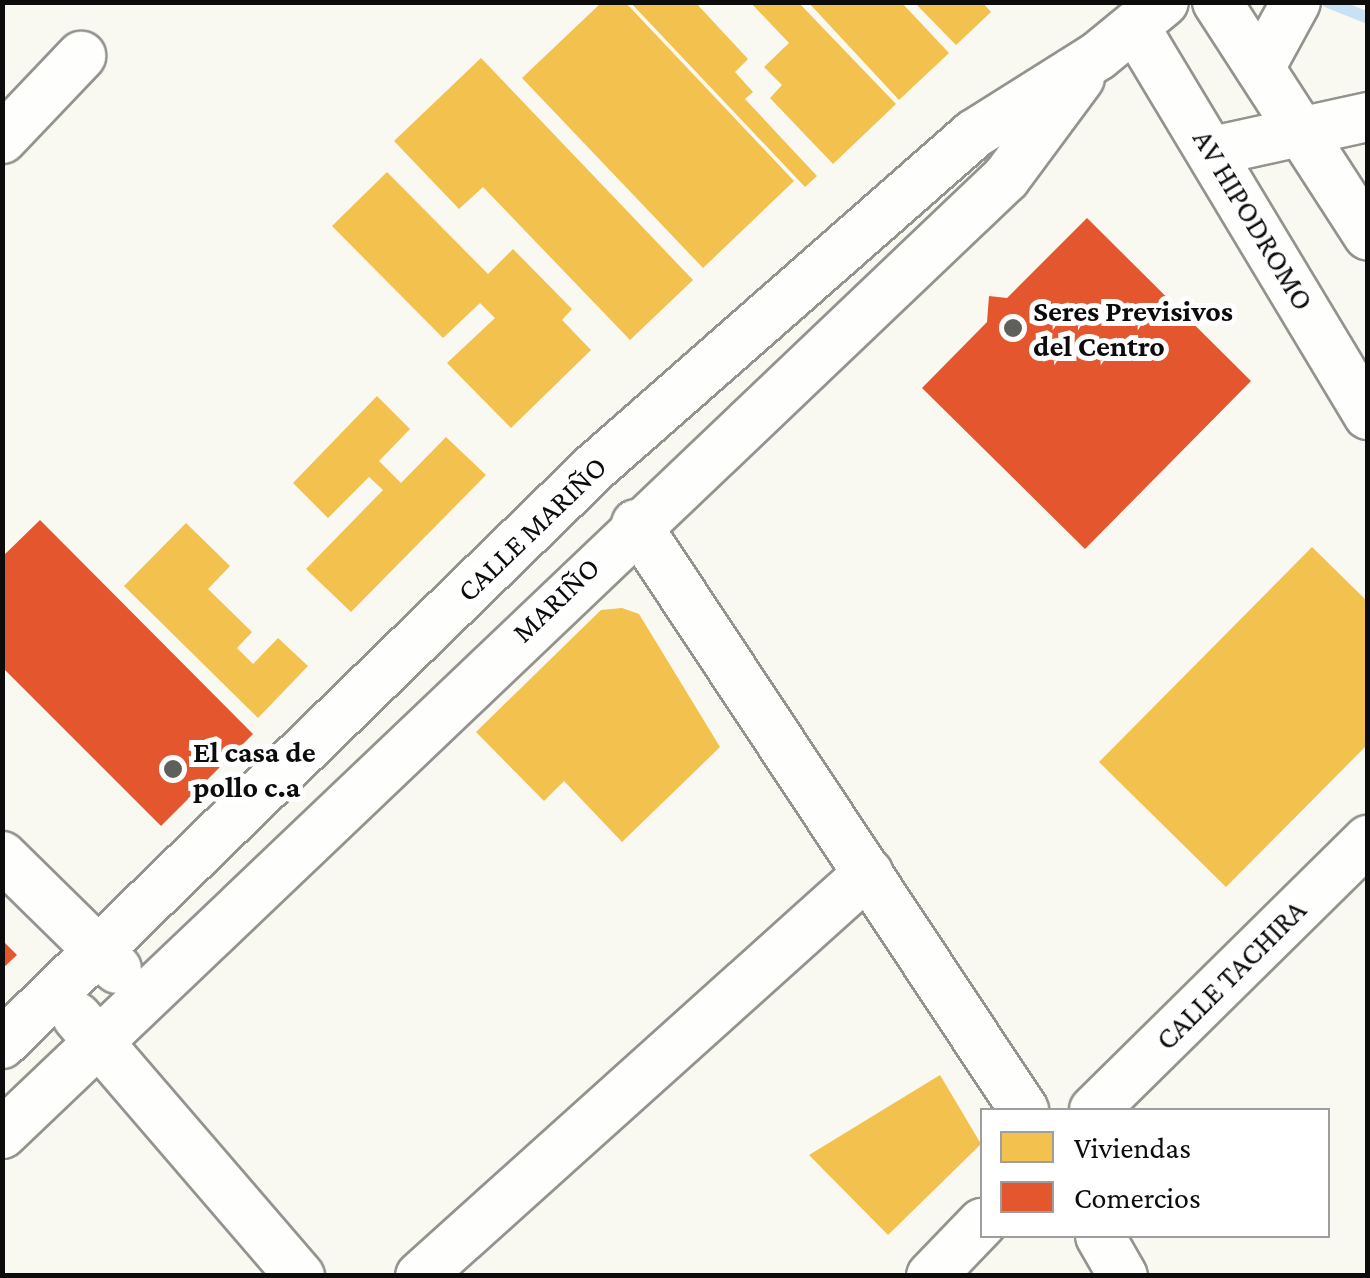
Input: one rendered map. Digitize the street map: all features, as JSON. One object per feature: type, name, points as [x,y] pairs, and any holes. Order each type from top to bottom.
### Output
[{"type":"street","points":[[1217,2],[1368,235]]},
{"type":"street","points":[[1260,68],[1292,10]]},
{"type":"street","points":[[1098,56],[1150,15]]},
{"type":"street","name":"AV HIPODROMO","points":[[1150,15],[1213,151],[1368,416]]},
{"type":"street","points":[[2,138],[81,56]]},
{"type":"street","name":"MARIÑO","points":[[2,1134],[96,1039],[636,524],[1006,178],[1098,56]]},
{"type":"street","name":"CALLE MARIÑO","points":[[2,1044],[596,466],[974,134],[1098,56]]},
{"type":"street","points":[[1213,151],[1368,117]]},
{"type":"street","points":[[636,524],[1023,1108]]},
{"type":"street","name":"CALLE TACHIRA","points":[[1096,1108],[1368,840]]},
{"type":"street","points":[[2,856],[98,948],[141,996]]},
{"type":"street","points":[[420,1276],[868,874]]},
{"type":"street","points":[[54,992],[300,1276]]},
{"type":"street","points":[[931,1276],[980,1225]]},
{"type":"street","points":[[1101,1238],[1123,1276]]},
{"type":"building: Viviendas","points":[[602,2],[625,2],[794,181],[703,268],[522,78]]},
{"type":"building: Viviendas","points":[[630,2],[695,2],[748,59],[735,72],[753,92],[745,99],[817,176],[805,187]]},
{"type":"building: Viviendas","points":[[750,2],[798,2],[896,104],[833,164],[770,98],[782,85],[764,67],[789,43]]},
{"type":"building: Viviendas","points":[[808,2],[901,2],[949,53],[899,100]]},
{"type":"building: Viviendas","points":[[914,2],[982,2],[991,12],[956,45]]},
{"type":"building: Viviendas","points":[[481,58],[693,280],[630,340],[483,187],[459,209],[394,141]]},
{"type":"building: Viviendas","points":[[387,172],[488,274],[513,249],[572,309],[562,320],[591,350],[511,428],[447,363],[495,318],[480,303],[443,338],[332,226]]},
{"type":"building: Viviendas","points":[[377,396],[410,429],[379,461],[401,483],[446,437],[486,475],[351,612],[306,569],[383,490],[369,477],[328,518],[293,483]]},
{"type":"building: Viviendas","points":[[186,523],[230,566],[208,589],[252,632],[237,648],[253,664],[278,638],[308,666],[258,718],[124,586]]},
{"type":"building: Viviendas","points":[[1312,547],[1368,602],[1368,744],[1226,887],[1099,762]]},
{"type":"building: Viviendas","points":[[622,608],[639,614],[720,747],[622,842],[564,781],[544,801],[476,732],[601,610]]},
{"type":"building: Viviendas","points":[[940,1075],[980,1142],[888,1235],[809,1155]]},
{"type":"building: Comercios","points":[[1087,218],[1251,381],[1085,549],[922,388],[987,322],[989,296],[1007,298]]},
{"type":"building: Comercios","points":[[40,520],[253,734],[161,826],[2,667],[2,557]]},
{"type":"building: Comercios","points":[[2,940],[17,955],[2,969]]},
{"type":"waterway","points":[[1328,2],[1368,18]]},
{"type":"place","name":"Seres Previsivos del Centro","points":[[1013,328]]},
{"type":"place","name":"El casa de pollo c.a","points":[[173,769]]}]
